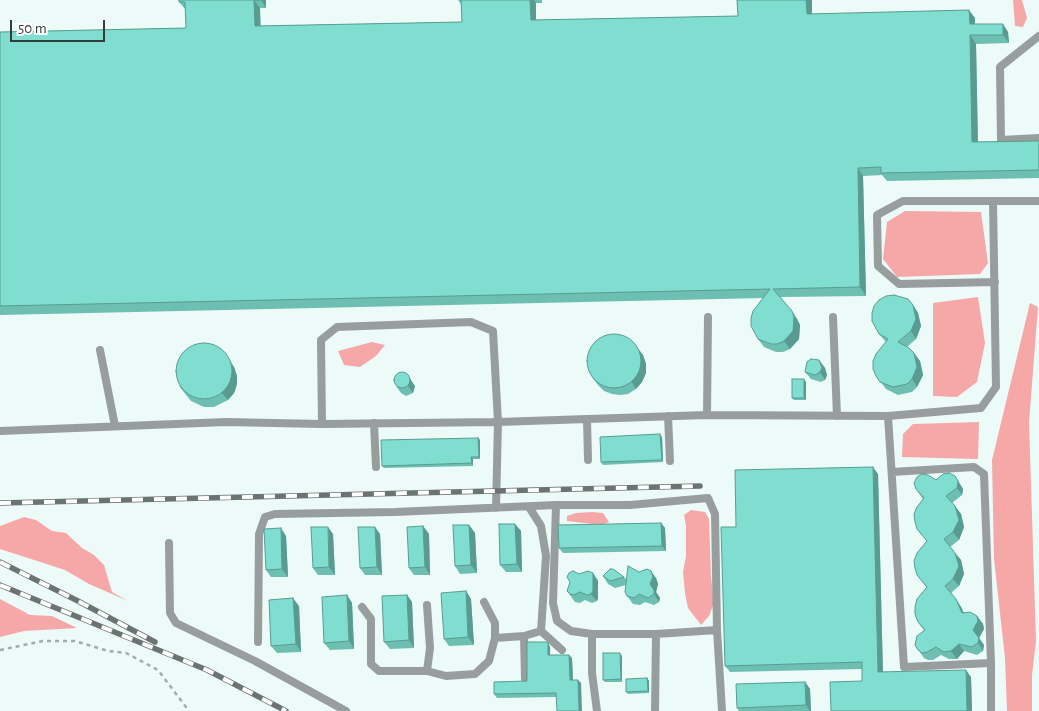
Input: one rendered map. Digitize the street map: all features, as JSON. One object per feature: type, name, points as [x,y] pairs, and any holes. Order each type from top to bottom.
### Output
[{"type":"lane","points":[[1039,36],[1000,67],[1001,140],[1039,138]]},
{"type":"lane","points":[[995,282],[899,284],[878,266],[877,215],[903,201],[1039,201]]},
{"type":"lane","points":[[0,430],[226,422],[322,424],[498,422],[707,415],[888,416],[981,408],[996,387],[993,201]]},
{"type":"lane","points":[[707,415],[708,317]]},
{"type":"lane","points":[[833,317],[837,416]]},
{"type":"lane","points":[[322,424],[320,340],[337,327],[471,322],[493,331],[498,422],[496,508]]},
{"type":"lane","points":[[100,350],[115,426]]},
{"type":"lane","points":[[668,416],[670,461]]},
{"type":"lane","points":[[888,416],[904,667],[991,663]]},
{"type":"lane","points":[[587,419],[588,460]]},
{"type":"lane","points":[[374,423],[376,467]]},
{"type":"lane","points":[[892,472],[974,467],[984,474],[991,711]]},
{"type":"lane","points":[[258,642],[259,534],[265,517],[275,514],[395,512],[556,505],[630,505],[708,498],[715,514],[717,630],[722,711]]},
{"type":"lane","points":[[556,505],[553,603],[557,621],[570,631],[592,634],[656,634],[717,630]]},
{"type":"lane","points":[[528,506],[541,526],[546,556],[541,631]]},
{"type":"lane","points":[[169,543],[170,613],[176,623],[255,661],[346,711]]},
{"type":"lane","points":[[362,607],[371,619],[371,664],[380,671],[427,671],[446,676],[475,674],[489,661],[496,638],[495,623],[484,602]]},
{"type":"lane","points":[[427,605],[430,648],[427,671]]},
{"type":"lane","points":[[496,638],[524,636],[541,631]]},
{"type":"lane","points":[[541,631],[562,650]]},
{"type":"lane","points":[[592,634],[592,672],[597,711]]},
{"type":"lane","points":[[655,711],[656,634]]},
{"type":"lane","points":[[524,636],[525,679]]},
{"type":"path","points":[[0,650],[42,641],[75,641],[108,651],[126,653],[158,670],[189,711]]},
{"type":"shaded area","points":[[1013,0],[1022,0],[1027,18],[1023,27],[1015,26]]},
{"type":"shaded area","points":[[905,211],[981,212],[988,263],[980,274],[897,277],[883,259],[887,222]]},
{"type":"shaded area","points":[[978,297],[985,343],[977,382],[957,397],[933,396],[933,303]]},
{"type":"shaded area","points":[[1030,303],[1038,307],[1029,422],[1036,641],[1032,675],[1032,711],[1007,711],[1005,658],[994,559],[992,460]]},
{"type":"shaded area","points":[[372,342],[385,345],[376,356],[360,367],[344,365],[338,351]]},
{"type":"shaded area","points":[[979,422],[978,459],[902,457],[903,434],[913,424]]},
{"type":"shaded area","points":[[691,510],[705,512],[709,519],[714,603],[709,616],[701,625],[688,608],[683,572],[686,556],[684,515]]},
{"type":"shaded area","points":[[576,513],[603,513],[609,522],[601,525],[567,521],[567,516]]},
{"type":"shaded area","points":[[24,517],[36,520],[52,531],[66,533],[82,548],[94,555],[104,565],[112,592],[128,601],[89,584],[65,570],[0,549],[0,526]]},
{"type":"shaded area","points":[[0,599],[30,615],[52,616],[77,628],[24,631],[0,637]]},
{"type":"building","points":[[179,0],[254,0],[255,26],[462,22],[461,0],[530,0],[531,20],[738,16],[737,0],[806,0],[807,14],[969,10],[970,24],[1003,24],[1003,35],[970,35],[972,142],[1039,141],[1039,170],[881,173],[881,167],[858,168],[860,287],[773,289],[792,311],[794,317],[793,331],[784,341],[777,344],[771,344],[758,339],[751,326],[753,311],[770,289],[0,306],[0,32],[186,28],[185,2],[179,2]]},
{"type":"building","points":[[894,295],[908,299],[913,305],[916,319],[911,331],[898,342],[914,353],[917,367],[912,379],[907,384],[893,387],[880,382],[873,369],[873,361],[876,354],[888,339],[879,334],[872,321],[872,313],[874,306],[879,300],[886,296]]},
{"type":"building","points":[[614,334],[624,336],[633,342],[639,351],[641,361],[639,371],[633,380],[624,386],[614,388],[604,386],[595,380],[589,371],[587,361],[589,351],[595,342],[604,336]]},
{"type":"building","points":[[204,343],[215,345],[224,351],[230,360],[232,371],[230,382],[224,391],[215,397],[204,399],[193,397],[184,391],[178,382],[176,371],[178,360],[184,351],[193,345]]},
{"type":"building","points":[[811,359],[819,360],[822,368],[815,375],[805,372],[807,362]]},
{"type":"building","points":[[402,372],[410,380],[402,388],[394,380]]},
{"type":"building","points":[[792,379],[804,379],[804,398],[792,398]]},
{"type":"building","points":[[660,434],[662,460],[601,462],[600,437]]},
{"type":"building","points":[[478,438],[479,457],[471,457],[472,463],[382,466],[381,440]]},
{"type":"building","points":[[873,467],[878,672],[966,670],[967,711],[831,711],[830,682],[862,681],[862,662],[725,666],[721,527],[736,527],[735,470]]},
{"type":"building","points":[[949,473],[955,476],[958,481],[957,488],[946,496],[955,506],[959,520],[953,532],[944,539],[955,553],[959,566],[953,579],[945,586],[956,599],[962,613],[970,612],[977,616],[978,621],[973,630],[979,638],[978,643],[972,647],[959,644],[951,651],[944,652],[936,647],[922,653],[915,645],[917,636],[925,630],[918,622],[915,607],[917,599],[927,587],[917,575],[914,561],[917,553],[927,541],[917,529],[915,522],[914,514],[924,498],[916,489],[914,483],[917,477],[922,474],[936,480],[943,474]]},
{"type":"building","points":[[661,523],[662,546],[559,548],[558,525]]},
{"type":"building","points":[[499,524],[515,524],[517,564],[500,565]]},
{"type":"building","points":[[453,525],[469,525],[471,565],[455,566]]},
{"type":"building","points":[[423,526],[425,567],[409,568],[407,527]]},
{"type":"building","points":[[311,527],[328,527],[329,567],[313,568]]},
{"type":"building","points":[[358,527],[375,527],[377,567],[360,568]]},
{"type":"building","points":[[281,528],[282,569],[266,570],[264,529]]},
{"type":"building","points":[[628,566],[639,572],[647,569],[651,571],[653,577],[650,584],[654,594],[648,598],[639,594],[634,598],[627,596],[625,592]]},
{"type":"building","points":[[610,569],[624,577],[610,581],[603,576]]},
{"type":"building","points":[[573,571],[579,574],[588,571],[593,573],[593,591],[591,594],[587,595],[580,592],[574,595],[567,591],[570,582],[567,577]]},
{"type":"building","points":[[466,591],[468,637],[444,639],[441,593]]},
{"type":"building","points":[[347,595],[349,641],[324,643],[322,597]]},
{"type":"building","points":[[407,595],[409,640],[384,642],[382,596]]},
{"type":"building","points":[[293,598],[296,644],[271,646],[269,600]]},
{"type":"building","points":[[527,642],[548,643],[548,655],[569,655],[570,680],[578,680],[579,711],[557,711],[556,693],[494,694],[494,682],[527,681]]},
{"type":"building","points":[[603,653],[620,653],[621,679],[603,680]]},
{"type":"building","points":[[647,678],[648,691],[626,692],[626,679]]},
{"type":"building","points":[[805,682],[806,705],[737,708],[736,684]]},
{"type":"railway","points":[[0,503],[700,486]]},
{"type":"railway","points":[[0,562],[155,642]]},
{"type":"railway","points":[[0,585],[207,670],[286,711]]}]
